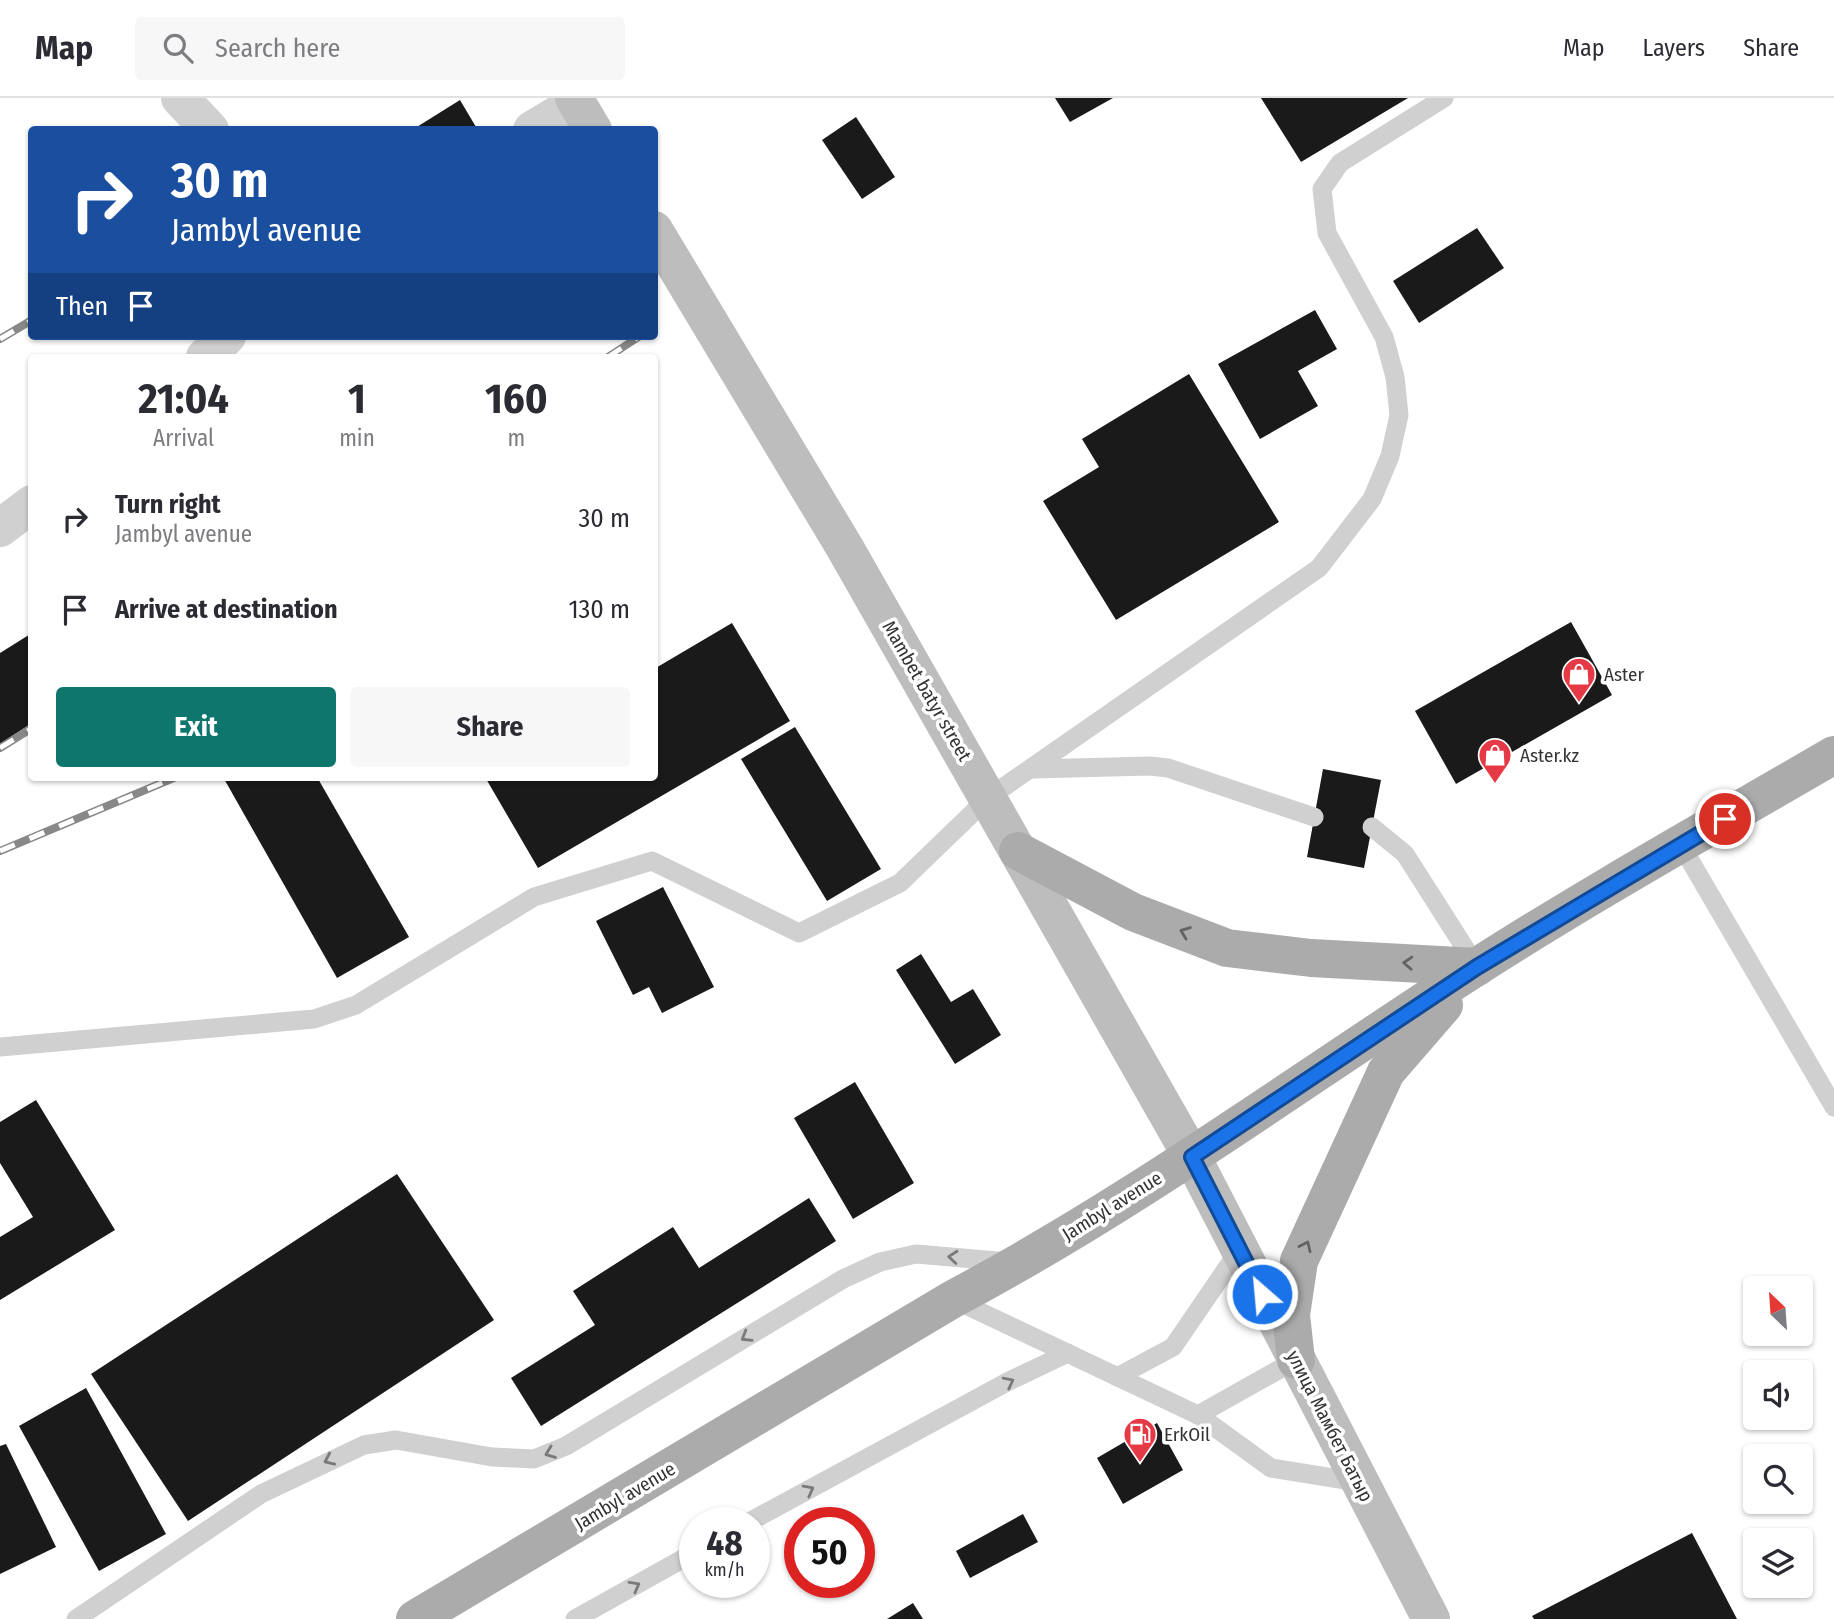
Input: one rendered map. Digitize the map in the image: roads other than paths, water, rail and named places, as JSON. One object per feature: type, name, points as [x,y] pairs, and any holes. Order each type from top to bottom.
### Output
[{"type":"main road","name":"Mambet batyr street","points":[[658,237],[832,526],[1192,1157]]},
{"type":"main road","name":"Jambyl avenue","points":[[415,1619],[639,1488],[953,1298],[1021,1263],[1192,1157],[1477,967],[1834,755]]},
{"type":"main road","points":[[1018,851],[1133,912],[1227,948],[1311,958],[1477,967]]},
{"type":"main road","points":[[1296,1360],[1291,1315],[1300,1261],[1386,1072],[1477,967]]},
{"type":"main road","name":"улица Мамбет Батыр","points":[[1192,1157],[1431,1619]]},
{"type":"street","points":[[180,98],[206,126]]},
{"type":"street","points":[[542,126],[581,110]]},
{"type":"street","points":[[208,354],[223,340]]},
{"type":"street","points":[[0,528],[28,507]]},
{"type":"lane","points":[[0,1047],[314,1019],[356,1005],[534,897],[652,861],[799,933],[900,883],[988,798],[1319,568],[1373,499],[1390,456],[1399,415],[1395,377],[1384,337],[1327,233],[1322,189],[1340,163],[1444,98]]},
{"type":"lane","points":[[1032,769],[1150,766],[1168,768],[1314,817]]},
{"type":"lane","points":[[1372,827],[1405,854],[1477,967]]},
{"type":"lane","points":[[1681,845],[1834,1107]]},
{"type":"lane","points":[[1117,1377],[1173,1348],[1240,1250]]},
{"type":"lane","points":[[76,1619],[261,1494],[363,1445],[396,1440],[492,1457],[534,1459],[566,1446],[843,1279],[880,1262],[916,1254],[1021,1263]]},
{"type":"lane","points":[[953,1298],[1198,1415],[1271,1468],[1358,1482]]},
{"type":"lane","points":[[770,1511],[1009,1381],[1068,1353]]},
{"type":"lane","points":[[1198,1415],[1296,1360]]},
{"type":"lane","points":[[575,1619],[679,1561]]},
{"type":"railway","points":[[0,339],[28,322]]},
{"type":"railway","points":[[613,354],[634,340]]},
{"type":"railway","points":[[0,748],[28,730]]},
{"type":"railway","points":[[0,851],[166,781]]},
{"type":"place","name":"Aster","points":[[1579,704]]},
{"type":"place","name":"Aster.kz","points":[[1495,785]]},
{"type":"place","name":"ErkOil","points":[[1140,1464]]}]
